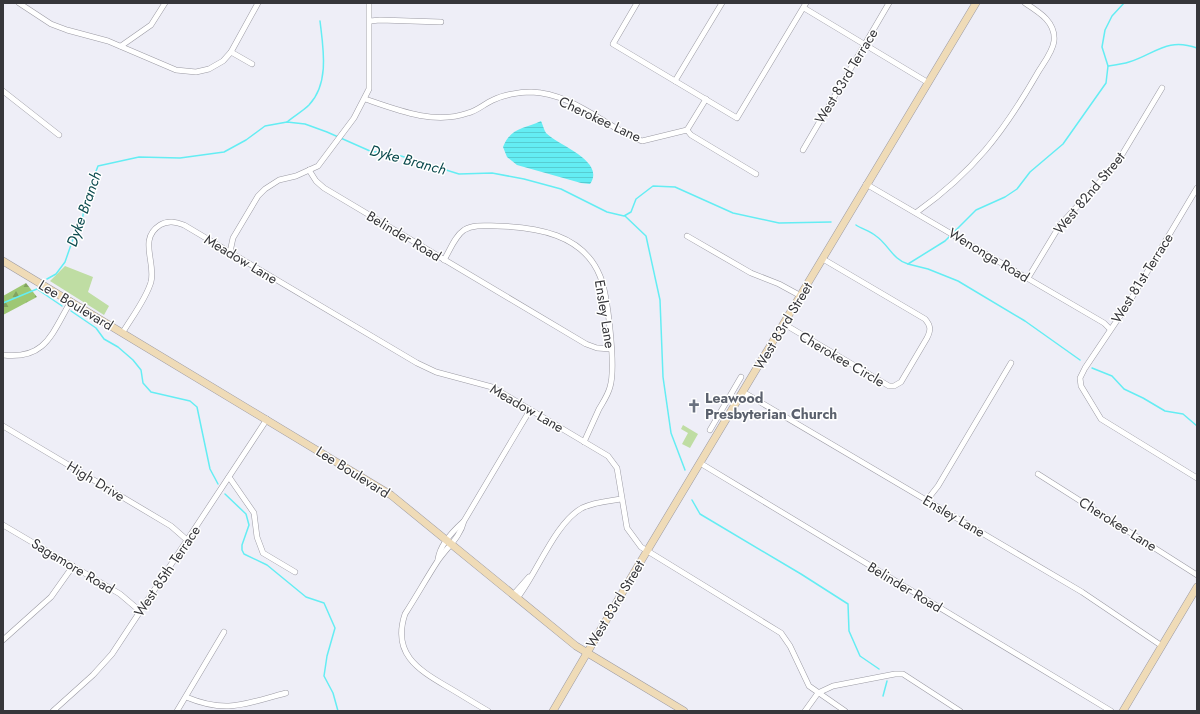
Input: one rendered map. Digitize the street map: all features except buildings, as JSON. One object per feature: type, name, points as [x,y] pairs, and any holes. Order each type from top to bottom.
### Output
[{"type":"street","points":[[19,3],[45,20],[66,30],[121,46],[183,72],[196,72],[209,69],[223,61],[231,52],[258,3]]},
{"type":"street","points":[[121,46],[151,25],[164,3]]},
{"type":"street","points":[[230,252],[233,238],[258,196],[264,189],[279,180],[296,176],[318,166],[348,127],[365,99],[369,89],[369,3]]},
{"type":"street","points":[[637,3],[613,44],[737,118],[805,5],[927,82]]},
{"type":"street","points":[[675,81],[722,3]]},
{"type":"street","name":"West 83rd Terrace","points":[[803,150],[889,3]]},
{"type":"street","name":"West 83rd Street","points":[[553,711],[646,552],[801,296],[927,82],[976,3]]},
{"type":"street","points":[[917,212],[960,178],[991,145],[1009,120],[1050,51],[1054,42],[1051,24],[1042,13],[1025,3]]},
{"type":"street","points":[[370,21],[441,22]]},
{"type":"street","points":[[231,52],[252,64]]},
{"type":"street","name":"West 82nd Street","points":[[1028,278],[1060,225],[1117,163],[1162,88]]},
{"type":"street","points":[[3,91],[59,136]]},
{"type":"street","name":"Cherokee Lane","points":[[365,99],[400,112],[446,117],[469,113],[501,97],[532,92],[568,102],[642,141],[687,130]]},
{"type":"street","points":[[706,99],[687,130],[691,136],[756,174]]},
{"type":"street","name":"Belinder Road","points":[[309,170],[316,181],[324,188],[444,260],[586,344],[597,348],[611,349]]},
{"type":"street","name":"Wenonga Road","points":[[866,184],[956,235],[1104,323],[1110,329]]},
{"type":"street","name":"West 81st Terrace","points":[[1197,188],[1128,304],[1084,368],[1080,378],[1081,386],[1101,419],[1197,478]]},
{"type":"street","name":"Meadow Lane","points":[[122,332],[151,283],[152,266],[148,246],[152,233],[157,227],[163,224],[176,222],[184,225],[425,368],[486,384],[608,456],[614,463],[619,479],[627,528],[631,536],[646,552],[781,633],[790,646],[808,686],[845,711]]},
{"type":"street","name":"Ensley Lane","points":[[444,260],[460,233],[470,227],[527,228],[547,232],[566,240],[585,253],[594,264],[600,276],[605,293],[612,373],[610,388],[584,442]]},
{"type":"street","points":[[687,236],[751,273],[779,284],[801,296]]},
{"type":"street","name":"Cherokee Circle","points":[[784,324],[889,386],[894,386],[901,382],[927,338],[930,332],[930,325],[925,319],[823,259]]},
{"type":"street","name":"Lee Boulevard","points":[[3,262],[71,301],[391,495],[586,653],[684,711]]},
{"type":"street","points":[[3,355],[25,355],[41,349],[71,301]]},
{"type":"street","points":[[927,500],[938,486],[1011,363]]},
{"type":"street","points":[[710,430],[741,377]]},
{"type":"street","name":"Ensley Lane","points":[[743,392],[1082,592],[1162,646]]},
{"type":"street","points":[[488,711],[426,674],[412,662],[405,650],[402,639],[404,618],[530,410]]},
{"type":"street","name":"West 85th Terrace","points":[[53,711],[104,664],[267,419]]},
{"type":"street","name":"High Drive","points":[[3,426],[171,526],[187,540]]},
{"type":"street","name":"Belinder Road","points":[[700,463],[1111,711]]},
{"type":"street","name":"Cherokee Lane","points":[[1038,474],[1197,575]]},
{"type":"street","points":[[229,476],[254,514],[257,537],[263,553],[295,572]]},
{"type":"street","points":[[516,596],[564,525],[575,513],[592,504],[622,499]]},
{"type":"street","name":"Sagamore Road","points":[[3,525],[120,594],[140,611]]},
{"type":"street","points":[[3,640],[51,597],[73,566]]},
{"type":"street","points":[[1123,711],[1197,587]]},
{"type":"street","points":[[177,711],[224,632]]},
{"type":"street","points":[[805,711],[818,693],[833,686],[895,674],[903,674],[960,711]]},
{"type":"street","points":[[186,697],[203,706],[224,710],[236,709],[286,693]]},
{"type":"green space","points":[[65,266],[93,277],[88,292],[109,306],[104,315],[50,281]]},
{"type":"green space","points":[[26,283],[37,297],[3,315],[3,296]]},
{"type":"green space","points":[[683,425],[698,434],[690,448],[682,444],[688,433],[681,429]]},
{"type":"water","points":[[541,121],[546,133],[587,161],[592,168],[593,176],[590,184],[581,183],[517,165],[507,157],[503,147],[506,140],[514,132]]},
{"type":"waterway","points":[[953,233],[976,210],[1005,197],[1017,189],[1030,172],[1063,144],[1106,83],[1108,66],[1102,47],[1105,30],[1112,16],[1124,3]]},
{"type":"waterway","points":[[287,122],[309,105],[316,96],[320,86],[324,64],[320,21]]},
{"type":"waterway","points":[[1108,66],[1122,64],[1138,59],[1169,45],[1187,45],[1197,48]]},
{"type":"waterway","name":"Dyke Branch","points":[[47,279],[56,274],[65,262],[73,239],[82,221],[86,197],[98,166],[139,157],[180,158],[224,152],[246,140],[265,126],[287,122],[305,124],[370,151],[401,156],[459,174],[492,173],[524,179],[561,189],[607,212],[624,216],[631,212],[636,199],[653,186],[675,187],[733,213],[779,223],[831,222]]},
{"type":"waterway","points":[[625,216],[646,236],[660,300],[663,377],[671,433],[685,470]]},
{"type":"waterway","points":[[856,225],[876,236],[898,259],[908,264],[945,241],[950,236]]},
{"type":"waterway","points":[[908,264],[928,269],[958,281],[1025,321],[1080,360]]},
{"type":"waterway","name":"Dyke Branch","points":[[3,303],[37,289],[62,306]]},
{"type":"waterway","points":[[71,311],[96,328],[104,339],[118,347],[133,360],[141,370],[143,383],[151,392],[190,401],[197,407],[210,469],[218,484]]},
{"type":"waterway","points":[[1092,368],[1112,376],[1124,389],[1165,411],[1183,414],[1197,426]]},
{"type":"waterway","points":[[225,494],[246,514],[249,525],[242,545],[244,554],[267,565],[306,597],[324,603],[335,628],[327,656],[324,676],[333,693],[338,711]]},
{"type":"waterway","points":[[692,500],[700,514],[801,574],[848,604],[849,631],[860,656],[879,669]]},
{"type":"waterway","points":[[883,696],[887,681]]},
{"type":"place","name":"Leawood Presbyterian Church","points":[[694,406]]}]
